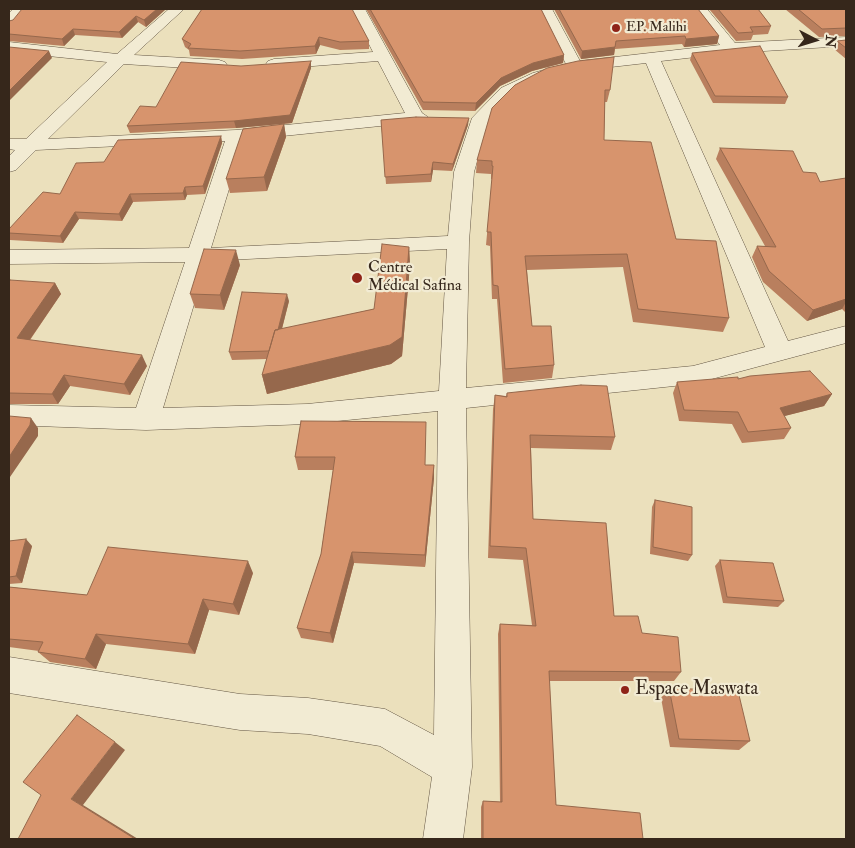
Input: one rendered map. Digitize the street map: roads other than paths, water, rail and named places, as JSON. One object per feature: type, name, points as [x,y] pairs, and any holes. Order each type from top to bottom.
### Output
[{"type":"street","points":[[9,22],[20,9]]},
{"type":"street","points":[[9,166],[120,59],[177,9]]},
{"type":"street","points":[[358,9],[416,117]]},
{"type":"street","points":[[545,9],[575,66]]},
{"type":"street","points":[[700,9],[730,48]]},
{"type":"street","points":[[443,839],[453,767],[452,399],[458,242],[471,118],[507,92],[539,76],[575,66],[730,48],[846,41]]},
{"type":"street","points":[[9,47],[120,59],[232,66]]},
{"type":"street","points":[[260,65],[383,56]]},
{"type":"street","points":[[651,58],[780,352]]},
{"type":"street","points":[[9,144],[29,145],[236,135],[416,117],[435,117]]},
{"type":"street","points":[[146,419],[200,255],[236,135]]},
{"type":"street","points":[[9,257],[200,255],[458,242]]},
{"type":"street","points":[[9,415],[146,419],[307,414],[693,375],[846,334]]},
{"type":"street","points":[[9,676],[240,712],[308,716],[384,728],[453,767]]},
{"type":"place","name":"EP. Malihi","points":[[616,28]]},
{"type":"place","name":"Centre Médical Safina","points":[[357,278]]},
{"type":"place","name":"Espace Maswata","points":[[625,690]]}]
